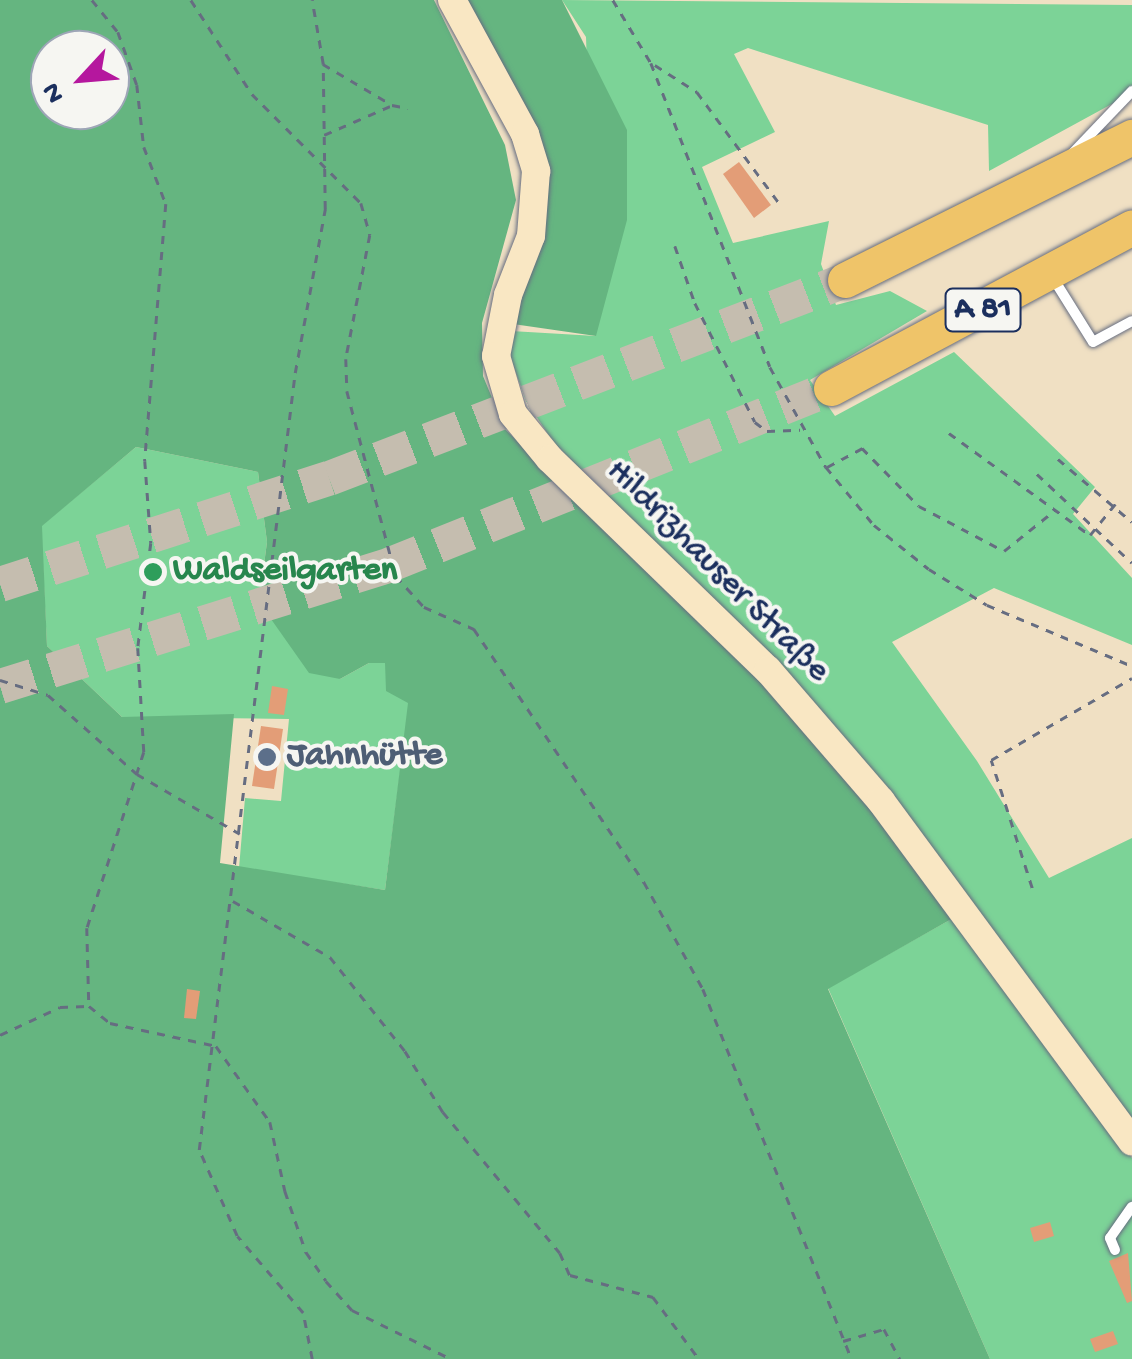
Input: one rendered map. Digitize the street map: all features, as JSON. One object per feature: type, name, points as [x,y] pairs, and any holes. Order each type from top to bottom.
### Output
[{"type":"highway","name":"A 81","points":[[845,280],[1132,137]]},
{"type":"highway","name":"A 81","points":[[830,388],[1132,227]]},
{"type":"main road","name":"Hildrizhauser Straße","points":[[452,0],[525,134],[536,171],[531,236],[508,295],[496,356],[513,414],[550,459],[768,670],[868,786],[1132,1141]]},
{"type":"lane","points":[[1062,174],[1070,149],[1132,91]]},
{"type":"lane","points":[[1050,273],[1093,342],[1132,321]]},
{"type":"lane","points":[[1115,1250],[1110,1238],[1132,1207]]},
{"type":"path","points":[[90,1006],[87,928],[144,752],[138,648],[151,543],[146,461],[166,204],[144,147],[138,85],[118,32],[92,0]]},
{"type":"path","points":[[191,0],[252,94],[362,203],[370,235],[346,359],[347,392],[390,558],[403,589],[474,629],[644,882],[694,973],[824,1282],[852,1359]]},
{"type":"path","points":[[312,0],[323,64],[325,209],[295,372],[216,1046],[199,1150],[237,1236],[302,1313],[312,1359]]},
{"type":"path","points":[[651,63],[697,92],[782,207]]},
{"type":"path","points":[[323,64],[392,106],[408,108]]},
{"type":"path","points":[[324,135],[392,106]]},
{"type":"path","points":[[675,246],[695,303],[755,422],[767,431],[800,430]]},
{"type":"path","points":[[949,434],[1090,535],[1099,530],[1115,504]]},
{"type":"path","points":[[826,467],[862,448],[919,506],[1004,551],[1055,510]]},
{"type":"path","points":[[1058,459],[1132,522]]},
{"type":"path","points":[[1036,474],[1132,562]]},
{"type":"path","points":[[1032,888],[990,760],[1132,678]]},
{"type":"path","points":[[0,680],[48,695],[137,774],[240,834]]},
{"type":"path","points":[[232,900],[330,957],[405,1051],[443,1112],[560,1253],[578,1282],[622,1284],[653,1296],[699,1359]]},
{"type":"path","points":[[0,1034],[60,1007],[90,1006],[110,1023],[216,1046],[270,1122],[285,1192],[306,1252],[326,1281],[352,1310],[451,1359]]},
{"type":"path","points":[[843,1342],[884,1329],[900,1359]]},
{"type":"green space","points":[[0,0],[434,0],[505,145],[516,200],[482,323],[483,376],[505,429],[799,719],[955,917],[828,989],[990,1359],[0,1359]],"holes":[[[136,447],[258,472],[267,542],[259,602],[309,673],[340,679],[369,663],[385,663],[386,691],[408,703],[385,890],[220,863],[234,714],[122,717],[47,646],[42,526]]]},
{"type":"green space","points":[[463,0],[562,0],[627,130],[627,220],[596,336],[513,324],[545,185]]},
{"type":"green space","points":[[562,0],[1132,5],[1132,93],[989,171],[988,125],[748,48],[734,54],[775,132],[702,167],[733,243],[829,221],[821,264],[836,305],[890,291],[927,311],[810,380],[835,416],[954,352],[1095,487],[1073,514],[1132,578],[1132,645],[994,588],[892,642],[977,761],[1049,878],[1132,838],[1132,1125],[742,629],[554,443],[526,401],[511,359],[511,331],[596,336],[586,37]]},
{"type":"green space","name":"Waldseilgarten","points":[[136,447],[258,472],[267,542],[259,602],[340,679],[369,663],[386,663],[409,703],[385,890],[239,868],[245,798],[281,801],[289,719],[122,717],[47,646],[41,526]]},
{"type":"green space","points":[[955,917],[1132,1158],[1132,1359],[990,1359],[828,988]]},
{"type":"building","points":[[739,162],[771,205],[754,218],[723,174]]},
{"type":"building","points":[[272,686],[288,689],[284,715],[268,713]]},
{"type":"building","name":"Jahnhütte","points":[[261,726],[283,729],[274,789],[252,786]]},
{"type":"building","points":[[187,989],[200,991],[196,1019],[184,1018]]},
{"type":"building","points":[[1050,1222],[1054,1236],[1034,1242],[1030,1228]]},
{"type":"building","points":[[1128,1253],[1132,1301],[1127,1303],[1109,1261]]},
{"type":"building","points":[[1113,1331],[1118,1344],[1095,1352],[1090,1339]]},
{"type":"tunnel","points":[[0,584],[329,478],[845,280]]},
{"type":"tunnel","points":[[0,686],[388,565],[831,388]]},
{"type":"place","name":"Waldseilgarten","points":[[153,572]]},
{"type":"place","name":"Jahnhütte","points":[[267,757]]}]
